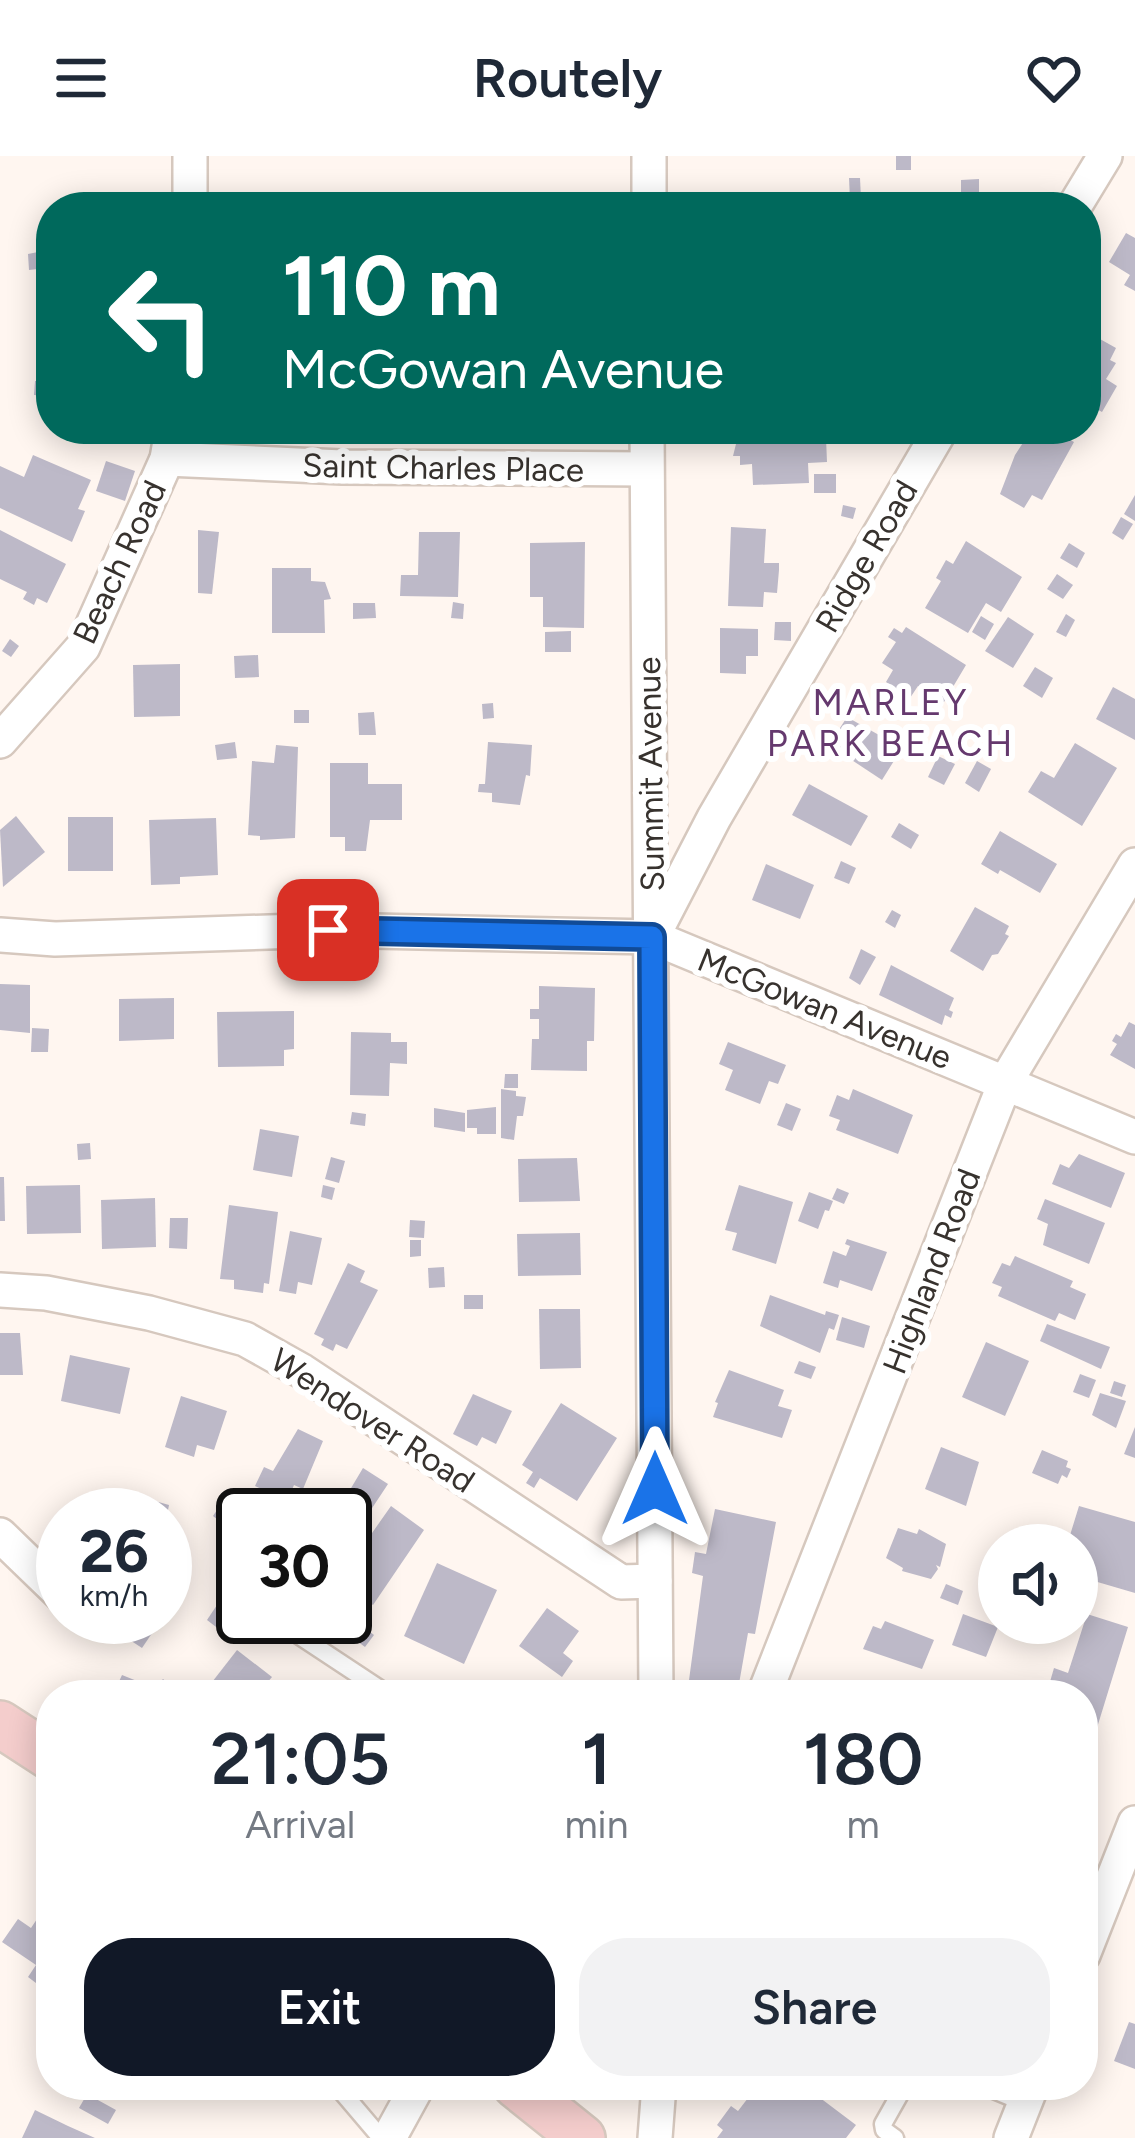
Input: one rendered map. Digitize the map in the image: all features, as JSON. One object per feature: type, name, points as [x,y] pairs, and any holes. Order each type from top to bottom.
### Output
[{"type":"main road","points":[[0,1724],[36,1747]]},
{"type":"main road","points":[[535,2100],[582,2138]]},
{"type":"street","points":[[190,156],[190,192]]},
{"type":"street","points":[[649,192],[650,156]]},
{"type":"street","points":[[1083,192],[1105,156]]},
{"type":"street","name":"Saint Charles Place","points":[[170,444],[342,467],[646,470]]},
{"type":"street","name":"Beach Road","points":[[0,741],[83,646],[170,444]]},
{"type":"street","name":"Summit Avenue","points":[[647,444],[656,1680]]},
{"type":"street","name":"Ridge Road","points":[[652,937],[714,818],[932,444]]},
{"type":"street","name":"Highland Road","points":[[770,1680],[1005,1083],[1135,865]]},
{"type":"street","name":"McGowan Avenue","points":[[0,934],[55,939],[328,930],[652,937],[1135,1137]]},
{"type":"street","name":"Wendover Road","points":[[0,1290],[46,1293],[149,1313],[245,1339],[302,1371],[621,1582],[655,1581]]},
{"type":"street","points":[[0,1535],[36,1569]]},
{"type":"street","points":[[1098,1917],[1135,1823]]},
{"type":"street","points":[[385,2138],[409,2100]]},
{"type":"street","points":[[655,2138],[658,2100]]},
{"type":"street","points":[[1011,2138],[1026,2100]]},
{"type":"lane","points":[[312,1644],[366,1680]]},
{"type":"lane","points":[[350,2100],[385,2138]]},
{"type":"lane","points":[[895,2138],[883,2124],[897,2100]]},
{"type":"building","points":[[896,156],[911,156],[911,170],[896,170]]},
{"type":"building","points":[[849,178],[860,178],[861,192],[850,192]]},
{"type":"building","points":[[979,179],[979,192],[961,192],[961,180]]},
{"type":"building","points":[[1126,233],[1135,238],[1135,291],[1124,285],[1130,275],[1109,262]]},
{"type":"building","points":[[36,252],[36,269],[29,270],[28,254]]},
{"type":"building","points":[[1101,340],[1116,348],[1110,360],[1116,363],[1106,379],[1117,386],[1102,412]]},
{"type":"building","points":[[736,444],[826,444],[827,462],[808,463],[809,483],[753,485],[752,464],[740,465],[740,456],[733,456]]},
{"type":"building","points":[[1022,444],[1073,444],[1042,500],[1032,495],[1024,508],[1000,494]]},
{"type":"building","points":[[33,455],[91,480],[78,509],[85,511],[72,542],[0,508],[0,466],[24,477]]},
{"type":"building","points":[[106,461],[135,471],[125,501],[96,491]]},
{"type":"building","points":[[814,474],[836,474],[836,493],[814,493]]},
{"type":"building","points":[[1135,495],[1135,521],[1124,514]]},
{"type":"building","points":[[843,505],[856,508],[853,519],[841,516]]},
{"type":"building","points":[[1121,517],[1133,524],[1123,540],[1112,533]]},
{"type":"building","points":[[731,527],[766,529],[764,563],[779,563],[779,570],[777,593],[764,592],[763,607],[728,606]]},
{"type":"building","points":[[0,530],[66,564],[47,603],[37,598],[34,605],[23,599],[27,592],[0,579]]},
{"type":"building","points":[[198,530],[219,532],[212,594],[198,593]]},
{"type":"building","points":[[419,532],[460,532],[458,597],[400,596],[401,575],[418,575]]},
{"type":"building","points":[[966,541],[1022,577],[1001,612],[986,603],[968,633],[925,608],[941,581],[936,578],[946,560],[953,564]]},
{"type":"building","points":[[585,542],[584,628],[543,627],[543,597],[530,597],[530,543]]},
{"type":"building","points":[[1069,543],[1085,553],[1077,568],[1060,558]]},
{"type":"building","points":[[272,568],[311,568],[311,581],[325,582],[331,599],[324,600],[325,633],[272,633]]},
{"type":"building","points":[[1057,574],[1073,585],[1063,599],[1047,589]]},
{"type":"building","points":[[453,602],[464,604],[463,619],[451,618]]},
{"type":"building","points":[[353,603],[375,603],[376,618],[353,619]]},
{"type":"building","points":[[1066,614],[1075,620],[1066,637],[1056,632]]},
{"type":"building","points":[[981,616],[994,624],[985,640],[972,632]]},
{"type":"building","points":[[1008,617],[1034,634],[1013,668],[985,651]]},
{"type":"building","points":[[775,622],[791,622],[791,641],[774,640]]},
{"type":"building","points":[[906,627],[966,665],[944,702],[918,686],[910,698],[886,682],[893,670],[882,663],[896,642],[888,637],[894,628],[902,633]]},
{"type":"building","points":[[720,628],[758,629],[758,656],[746,656],[746,674],[720,673]]},
{"type":"building","points":[[571,631],[571,652],[545,652],[545,632]]},
{"type":"building","points":[[10,639],[19,646],[11,657],[2,651]]},
{"type":"building","points":[[258,655],[259,677],[235,678],[234,656]]},
{"type":"building","points":[[180,664],[180,716],[134,717],[133,665]]},
{"type":"building","points":[[1035,667],[1053,678],[1042,698],[1023,686]]},
{"type":"building","points":[[1113,687],[1135,699],[1135,740],[1096,719]]},
{"type":"building","points":[[493,703],[494,718],[483,719],[482,704]]},
{"type":"building","points":[[294,710],[309,710],[309,723],[294,723]]},
{"type":"building","points":[[374,712],[376,735],[359,735],[358,713]]},
{"type":"building","points":[[847,717],[902,748],[882,780],[829,745]]},
{"type":"building","points":[[235,742],[237,758],[217,760],[215,745]]},
{"type":"building","points":[[488,742],[532,745],[530,776],[526,775],[520,805],[492,802],[492,793],[478,792],[479,784],[485,784]]},
{"type":"building","points":[[1075,743],[1117,768],[1082,826],[1028,792],[1041,771],[1054,778]]},
{"type":"building","points":[[276,745],[298,747],[295,838],[260,840],[260,836],[248,835],[252,761],[274,763]]},
{"type":"building","points":[[938,756],[955,764],[944,785],[928,777]]},
{"type":"building","points":[[977,761],[991,769],[979,792],[965,783]]},
{"type":"building","points":[[330,763],[368,763],[368,784],[402,784],[402,820],[370,820],[366,851],[345,851],[345,837],[330,837]]},
{"type":"building","points":[[809,784],[868,816],[851,846],[792,815]]},
{"type":"building","points":[[16,816],[45,852],[3,887],[0,830]]},
{"type":"building","points":[[68,817],[113,817],[113,871],[68,871]]},
{"type":"building","points":[[216,818],[218,875],[180,877],[180,884],[151,885],[149,820]]},
{"type":"building","points":[[899,823],[919,835],[911,849],[891,837]]},
{"type":"building","points":[[1000,831],[1057,864],[1040,893],[981,864]]},
{"type":"building","points":[[841,861],[856,868],[849,884],[834,878]]},
{"type":"building","points":[[766,864],[814,885],[800,919],[752,900]]},
{"type":"building","points":[[975,907],[1009,926],[1005,934],[1009,936],[983,971],[950,951]]},
{"type":"building","points":[[892,910],[901,915],[895,928],[885,922]]},
{"type":"building","points":[[861,949],[876,957],[860,985],[849,978]]},
{"type":"building","points":[[891,965],[954,998],[951,1018],[945,1015],[942,1025],[879,995]]},
{"type":"building","points":[[0,984],[30,985],[30,1033],[0,1030]]},
{"type":"building","points":[[539,986],[595,988],[594,1041],[587,1041],[587,1071],[531,1070],[532,1039],[539,1039],[539,1019],[530,1019],[530,1009],[539,1009]]},
{"type":"building","points":[[174,998],[174,1039],[119,1041],[119,999]]},
{"type":"building","points":[[294,1011],[294,1049],[284,1050],[284,1066],[218,1067],[217,1012]]},
{"type":"building","points":[[1129,1022],[1135,1025],[1135,1069],[1110,1055],[1117,1044],[1112,1041],[1116,1034],[1121,1037]]},
{"type":"building","points":[[32,1028],[49,1029],[48,1052],[31,1052]]},
{"type":"building","points":[[351,1032],[391,1033],[391,1042],[407,1042],[407,1064],[390,1063],[389,1096],[350,1095]]},
{"type":"building","points":[[728,1042],[786,1065],[778,1084],[769,1081],[760,1104],[725,1090],[733,1070],[719,1064]]},
{"type":"building","points":[[505,1074],[518,1074],[518,1088],[504,1088]]},
{"type":"building","points":[[501,1089],[526,1097],[514,1140],[501,1138]]},
{"type":"building","points":[[853,1089],[913,1115],[898,1154],[836,1130],[840,1120],[829,1116],[837,1095],[849,1100]]},
{"type":"building","points":[[786,1103],[801,1109],[792,1131],[777,1125]]},
{"type":"building","points":[[496,1107],[496,1134],[477,1134],[477,1128],[467,1128],[467,1110]]},
{"type":"building","points":[[434,1108],[465,1113],[465,1132],[434,1127]]},
{"type":"building","points":[[352,1112],[366,1114],[365,1126],[350,1124]]},
{"type":"building","points":[[260,1129],[299,1136],[292,1177],[253,1170]]},
{"type":"building","points":[[90,1143],[91,1159],[78,1160],[77,1144]]},
{"type":"building","points":[[1079,1154],[1125,1173],[1111,1208],[1052,1184],[1060,1164],[1069,1168]]},
{"type":"building","points":[[331,1157],[345,1161],[339,1183],[325,1179]]},
{"type":"building","points":[[577,1158],[580,1201],[519,1202],[518,1159]]},
{"type":"building","points":[[0,1177],[4,1177],[5,1221],[0,1221]]},
{"type":"building","points":[[80,1185],[81,1233],[27,1234],[26,1186]]},
{"type":"building","points":[[323,1185],[335,1188],[332,1200],[321,1197]]},
{"type":"building","points":[[739,1185],[793,1202],[776,1264],[732,1250],[737,1233],[725,1230]]},
{"type":"building","points":[[837,1188],[849,1193],[844,1204],[832,1199]]},
{"type":"building","points":[[809,1192],[833,1201],[818,1229],[798,1221]]},
{"type":"building","points":[[155,1198],[156,1247],[102,1249],[101,1200]]},
{"type":"building","points":[[1045,1199],[1105,1223],[1089,1264],[1043,1245],[1048,1224],[1037,1219]]},
{"type":"building","points":[[229,1205],[278,1212],[269,1284],[264,1283],[263,1293],[234,1289],[234,1280],[220,1279]]},
{"type":"building","points":[[170,1218],[188,1218],[187,1249],[169,1248]]},
{"type":"building","points":[[410,1220],[425,1221],[424,1238],[409,1237]]},
{"type":"building","points":[[290,1231],[322,1238],[312,1285],[298,1282],[296,1294],[279,1291]]},
{"type":"building","points":[[580,1233],[581,1275],[518,1276],[517,1234]]},
{"type":"building","points":[[847,1239],[887,1252],[872,1291],[840,1280],[838,1288],[823,1283],[833,1251],[846,1256]]},
{"type":"building","points":[[410,1240],[421,1240],[421,1256],[410,1257]]},
{"type":"building","points":[[1015,1256],[1073,1281],[1070,1287],[1086,1294],[1075,1320],[1059,1313],[1055,1321],[998,1296],[1002,1287],[992,1283],[1002,1263],[1010,1266]]},
{"type":"building","points":[[348,1263],[365,1271],[360,1282],[378,1290],[347,1349],[336,1344],[333,1351],[314,1334]]},
{"type":"building","points":[[444,1267],[445,1287],[429,1288],[428,1268]]},
{"type":"building","points":[[464,1295],[483,1295],[483,1309],[464,1309]]},
{"type":"building","points":[[770,1295],[825,1315],[826,1311],[839,1315],[820,1353],[760,1326]]},
{"type":"building","points":[[539,1309],[580,1309],[581,1368],[540,1369]]},
{"type":"building","points":[[842,1317],[870,1326],[864,1348],[836,1340]]},
{"type":"building","points":[[1047,1324],[1110,1347],[1101,1369],[1040,1341]]},
{"type":"building","points":[[0,1333],[20,1333],[23,1375],[0,1375]]},
{"type":"building","points":[[986,1342],[1029,1361],[1005,1416],[962,1397]]},
{"type":"building","points":[[70,1355],[130,1368],[120,1414],[61,1401]]},
{"type":"building","points":[[799,1361],[816,1367],[811,1379],[794,1373]]},
{"type":"building","points":[[729,1370],[784,1390],[778,1406],[792,1410],[782,1438],[713,1417]]},
{"type":"building","points":[[1080,1374],[1096,1380],[1089,1398],[1073,1392]]},
{"type":"building","points":[[1114,1381],[1126,1385],[1122,1397],[1110,1393]]},
{"type":"building","points":[[1100,1393],[1126,1401],[1116,1428],[1092,1415]]},
{"type":"building","points":[[473,1394],[512,1411],[496,1444],[482,1437],[477,1446],[453,1434]]},
{"type":"building","points":[[181,1396],[227,1411],[214,1450],[197,1445],[194,1457],[165,1447]]},
{"type":"building","points":[[561,1403],[617,1438],[577,1501],[540,1478],[534,1488],[526,1483],[533,1472],[522,1465]]},
{"type":"building","points":[[1135,1427],[1135,1458],[1124,1454]]},
{"type":"building","points":[[298,1429],[323,1441],[303,1488],[255,1486],[264,1467],[273,1471]]},
{"type":"building","points":[[941,1447],[979,1462],[966,1506],[925,1489]]},
{"type":"building","points":[[1042,1450],[1068,1461],[1066,1467],[1071,1469],[1058,1484],[1032,1473]]},
{"type":"building","points":[[363,1468],[388,1484],[372,1508],[372,1488],[351,1488]]},
{"type":"building","points":[[391,1506],[424,1530],[373,1605],[372,1604],[372,1533]]},
{"type":"building","points":[[1079,1506],[1135,1522],[1135,1593],[1098,1582],[1098,1524],[1073,1524]]},
{"type":"building","points":[[715,1509],[776,1522],[755,1634],[748,1633],[740,1680],[689,1680],[703,1576],[692,1573],[695,1552],[706,1554]]},
{"type":"building","points":[[898,1528],[917,1534],[919,1529],[946,1544],[931,1579],[902,1571],[886,1558]]},
{"type":"building","points":[[437,1563],[497,1590],[464,1664],[404,1636]]},
{"type":"building","points":[[946,1584],[963,1591],[958,1605],[940,1598]]},
{"type":"building","points":[[216,1606],[216,1627],[207,1620]]},
{"type":"building","points":[[547,1608],[579,1631],[563,1653],[573,1661],[562,1677],[519,1646]]},
{"type":"building","points":[[963,1614],[978,1620],[978,1644],[991,1644],[986,1657],[952,1645]]},
{"type":"building","points":[[1098,1617],[1128,1627],[1098,1724],[1098,1680],[1050,1680],[1054,1668],[1068,1673],[1077,1644],[1098,1644]]},
{"type":"building","points":[[885,1621],[934,1640],[922,1669],[863,1649],[873,1626],[881,1629]]},
{"type":"building","points":[[237,1650],[272,1677],[270,1680],[214,1680]]},
{"type":"building","points":[[18,1919],[31,1928],[36,1920],[36,1965],[2,1942]]},
{"type":"building","points":[[1129,2022],[1135,2024],[1135,2069],[1114,2061]]},
{"type":"building","points":[[84,2100],[98,2100],[116,2110],[108,2124],[79,2108]]},
{"type":"building","points":[[746,2100],[823,2100],[856,2125],[846,2138],[717,2138],[723,2130],[717,2125],[731,2106],[738,2111]]},
{"type":"building","points":[[35,2110],[68,2126],[95,2138],[22,2138]]},
{"type":"district","name":"MARLEY PARK BEACH","points":[[891,722]]},
{"type":"route","points":[[328,930],[652,937],[655,1489]]}]
